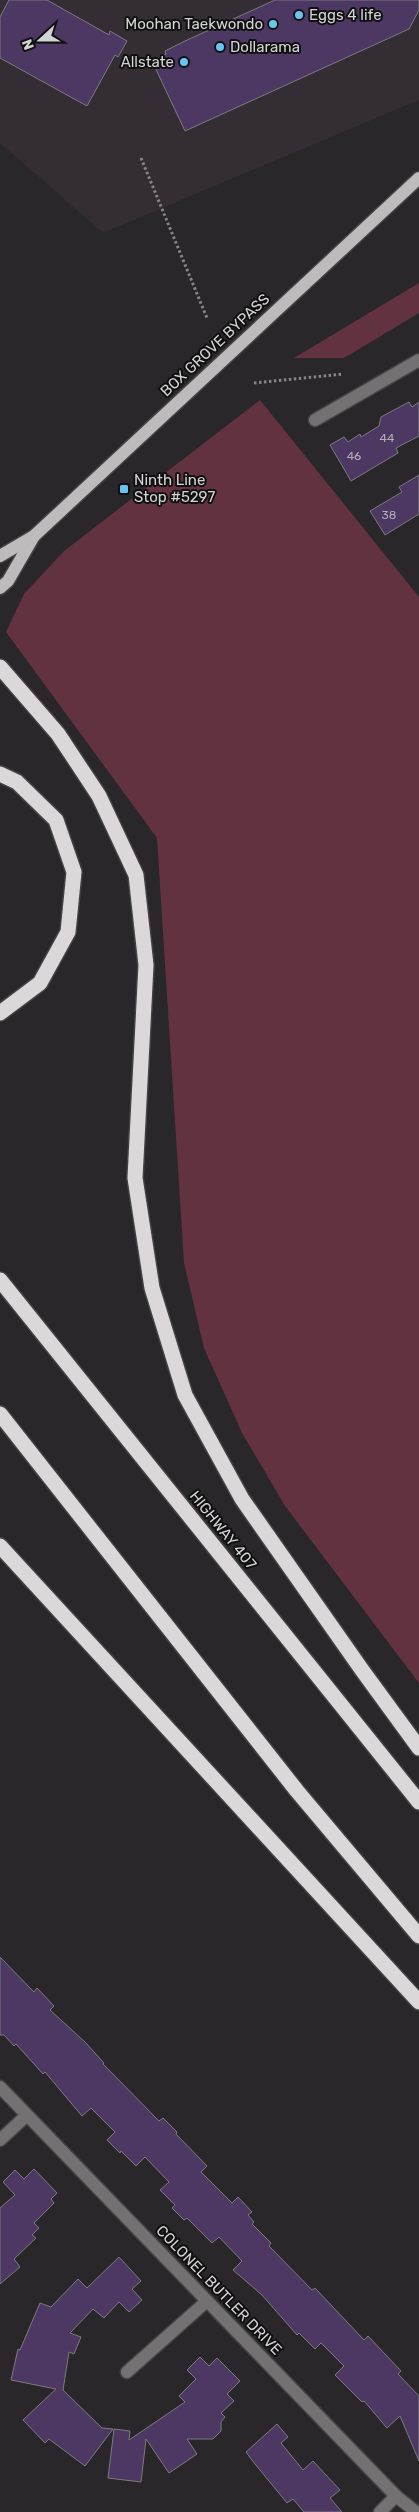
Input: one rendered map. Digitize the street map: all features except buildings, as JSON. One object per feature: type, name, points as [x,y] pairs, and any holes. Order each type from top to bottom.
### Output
[{"type":"highway","points":[[0,667],[58,734],[99,796],[136,875],[146,965],[135,1178],[152,1288],[185,1395],[242,1499],[419,1748]]},
{"type":"highway","points":[[0,774],[17,782],[56,820],[74,872],[68,932],[40,983],[0,1013]]},
{"type":"highway","name":"HIGHWAY 407","points":[[0,1280],[419,1802]]},
{"type":"highway","points":[[0,1414],[297,1791],[419,1936]]},
{"type":"highway","points":[[0,1546],[419,2002]]},
{"type":"main road","name":"BOX GROVE BYPASS","points":[[34,536],[419,178]]},
{"type":"main road","points":[[0,556],[34,536]]},
{"type":"main road","points":[[0,588],[8,580],[34,536]]},
{"type":"street","points":[[315,420],[419,360]]},
{"type":"street","name":"COLONEL BUTLER DRIVE","points":[[0,2087],[396,2496],[416,2512]]},
{"type":"street","points":[[0,2140],[27,2115]]},
{"type":"street","points":[[128,2372],[207,2301]]},
{"type":"street","points":[[380,2512],[396,2496]]},
{"type":"path","points":[[141,158],[207,318]]},
{"type":"path","points":[[254,383],[343,374]]},
{"type":"shaded area","points":[[0,0],[419,0],[419,100],[103,233],[0,143]]},
{"type":"shaded area","points":[[419,283],[419,313],[344,358],[294,358]]},
{"type":"shaded area","points":[[260,400],[419,597],[419,1683],[285,1506],[242,1433],[204,1348],[184,1263],[157,838],[6,632],[24,594],[64,551]]},
{"type":"place","name":"Eggs 4 life","points":[[299,15]]},
{"type":"place","name":"Moohan Taekwondo","points":[[273,24]]},
{"type":"place","name":"Dollarama","points":[[220,47]]},
{"type":"place","name":"Allstate","points":[[184,62]]},
{"type":"place","name":"Ninth Line Stop #5297","points":[[124,489]]}]
